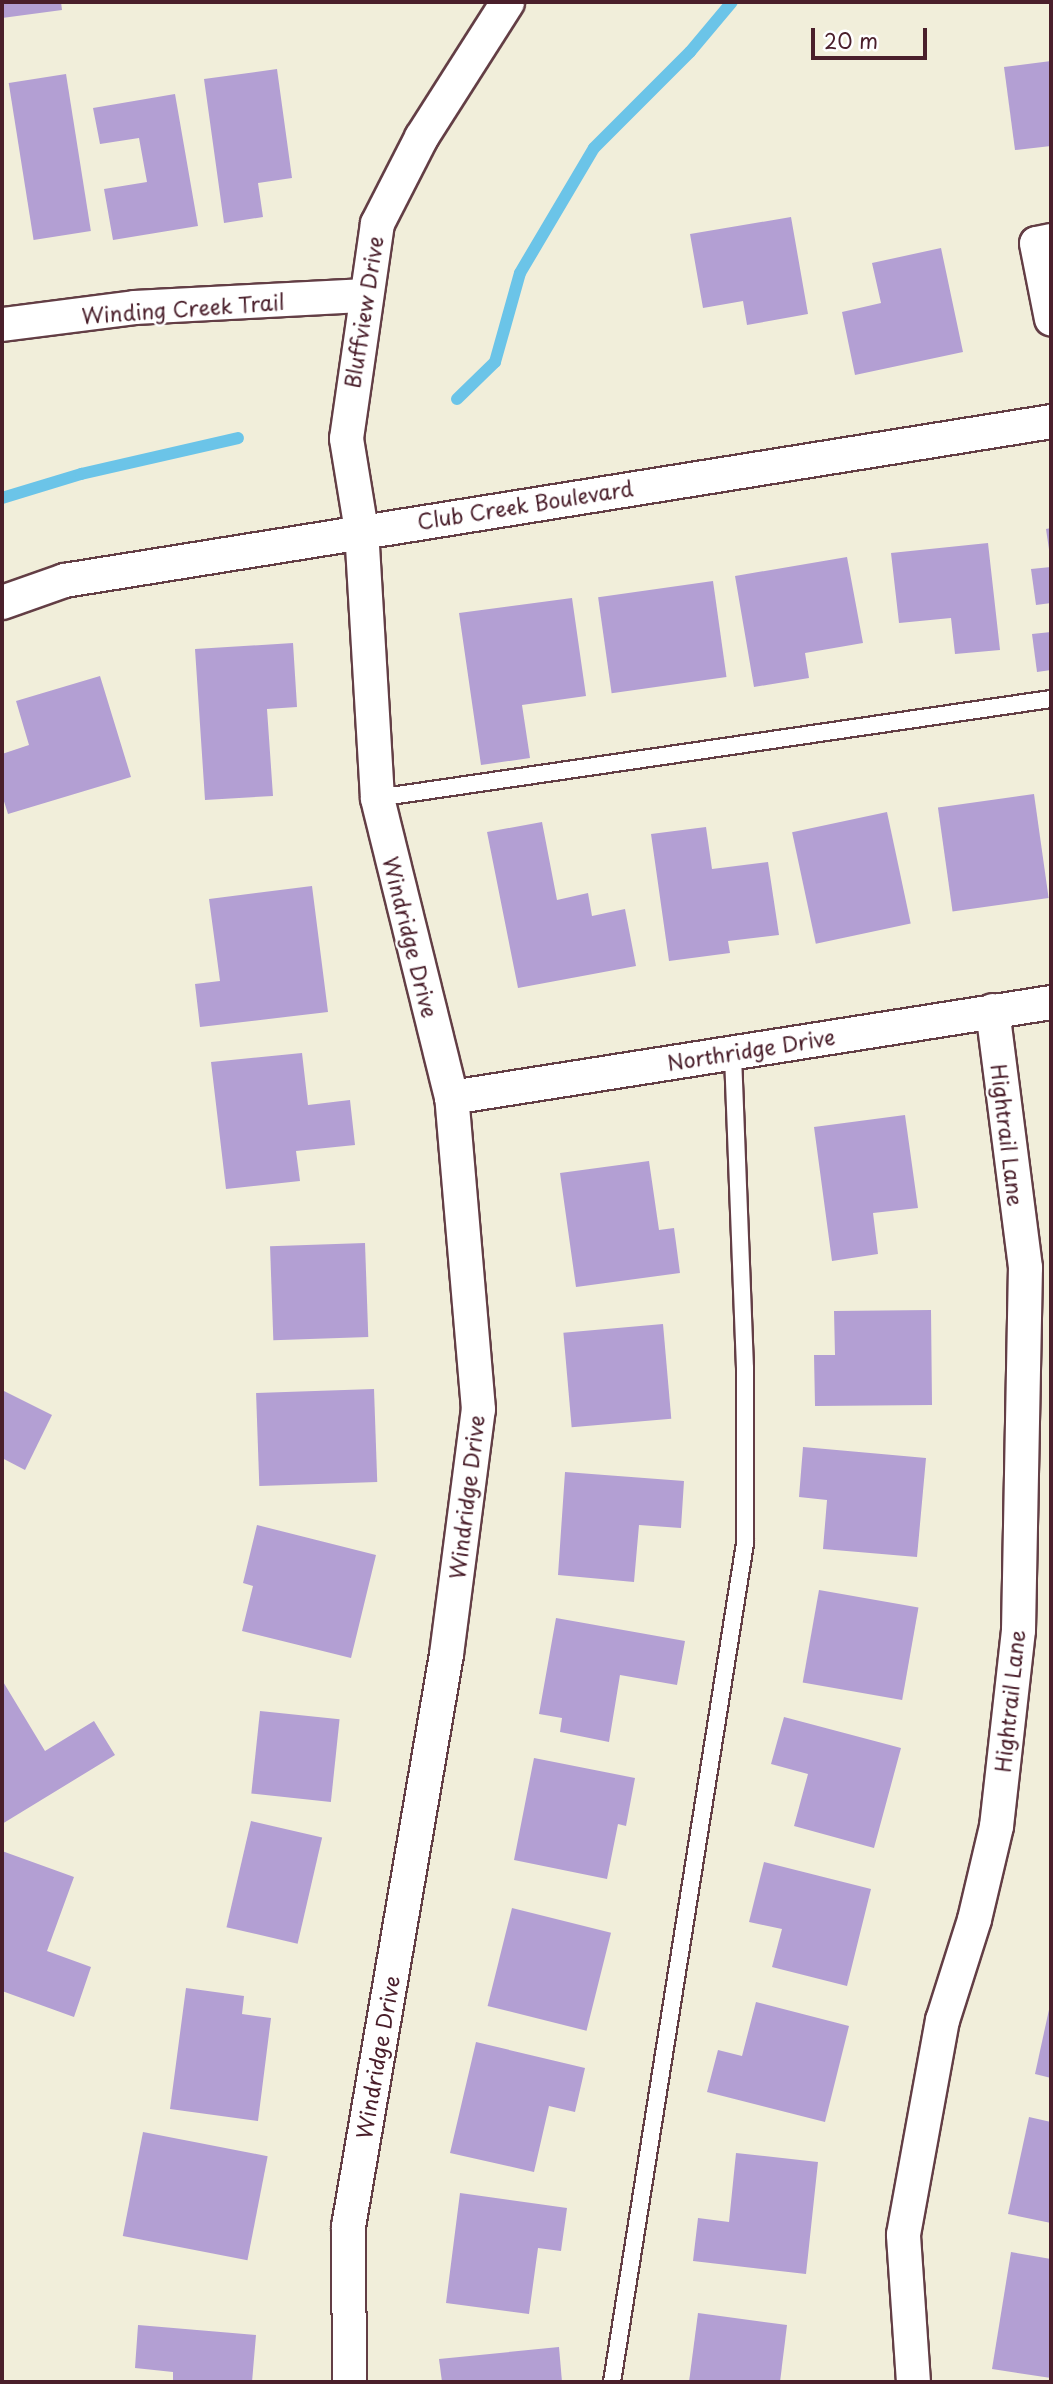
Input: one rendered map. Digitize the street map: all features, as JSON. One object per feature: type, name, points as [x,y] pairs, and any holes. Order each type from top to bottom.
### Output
[{"type":"street","name":"Bluffview Drive","points":[[361,530],[346,438],[377,223],[421,137],[507,2]]},
{"type":"street","points":[[1051,240],[1036,243],[1051,319]]},
{"type":"street","name":"Winding Creek Trail","points":[[2,324],[134,307],[366,295]]},
{"type":"street","name":"Club Creek Boulevard","points":[[2,602],[64,580],[361,530],[1051,421]]},
{"type":"street","name":"Windridge Drive","points":[[349,2382],[348,2226],[446,1654],[478,1409],[451,1097],[377,798],[361,530]]},
{"type":"street","name":"Northridge Drive","points":[[451,1097],[1051,1002]]},
{"type":"street","name":"Hightrail Lane","points":[[913,2382],[903,2234],[942,2020],[974,1919],[996,1826],[1018,1630],[1025,1267],[992,1010]]},
{"type":"lane","points":[[377,798],[1051,699]]},
{"type":"lane","points":[[612,2382],[744,1543],[745,1368],[733,1052]]},
{"type":"building","points":[[2,2],[61,2],[62,10],[2,18]]},
{"type":"building","points":[[1051,61],[1051,146],[1015,150],[1004,67]]},
{"type":"building","points":[[277,69],[292,178],[258,183],[263,217],[224,223],[204,79]]},
{"type":"building","points":[[66,74],[91,231],[34,240],[9,83]]},
{"type":"building","points":[[175,94],[198,226],[113,240],[104,189],[147,182],[139,138],[100,144],[93,108]]},
{"type":"building","points":[[791,217],[808,314],[747,325],[743,301],[703,308],[690,234]]},
{"type":"building","points":[[941,248],[963,352],[855,375],[842,312],[881,303],[872,263]]},
{"type":"building","points":[[1051,528],[1051,555],[1050,556],[1046,529]]},
{"type":"building","points":[[988,543],[1000,650],[955,654],[951,618],[899,623],[891,553]]},
{"type":"building","points":[[847,557],[863,643],[805,653],[809,678],[754,687],[735,576]]},
{"type":"building","points":[[1051,567],[1051,603],[1036,605],[1031,569]]},
{"type":"building","points":[[713,581],[726,677],[612,693],[598,597]]},
{"type":"building","points":[[572,598],[586,696],[522,705],[530,758],[481,765],[459,613]]},
{"type":"building","points":[[1051,632],[1051,670],[1037,672],[1032,634]]},
{"type":"building","points":[[293,643],[297,707],[267,709],[273,796],[205,800],[195,649]]},
{"type":"building","points":[[100,676],[131,777],[8,814],[2,795],[2,754],[29,745],[16,701]]},
{"type":"building","points":[[1034,794],[1049,898],[953,911],[938,807]]},
{"type":"building","points":[[887,812],[911,924],[816,944],[792,832]]},
{"type":"building","points":[[542,822],[557,900],[588,893],[592,916],[625,909],[636,966],[518,988],[487,832]]},
{"type":"building","points":[[706,827],[712,869],[768,862],[779,935],[728,941],[730,953],[669,961],[651,834]]},
{"type":"building","points":[[312,886],[328,1012],[200,1027],[195,984],[220,981],[209,899]]},
{"type":"building","points":[[302,1053],[308,1105],[350,1100],[355,1145],[296,1151],[300,1181],[226,1189],[211,1062]]},
{"type":"building","points":[[905,1115],[918,1208],[873,1213],[878,1254],[832,1261],[814,1127]]},
{"type":"building","points":[[649,1161],[659,1230],[674,1228],[680,1273],[576,1287],[560,1173]]},
{"type":"building","points":[[365,1243],[368,1337],[273,1340],[270,1246]]},
{"type":"building","points":[[931,1310],[932,1405],[815,1406],[814,1355],[835,1355],[834,1311]]},
{"type":"building","points":[[663,1324],[671,1419],[572,1427],[563,1333]]},
{"type":"building","points":[[374,1389],[377,1482],[259,1486],[256,1393]]},
{"type":"building","points":[[2,1390],[52,1415],[25,1470],[2,1458]]},
{"type":"building","points":[[803,1447],[926,1458],[917,1557],[823,1549],[827,1500],[799,1497]]},
{"type":"building","points":[[565,1472],[684,1481],[681,1528],[639,1525],[634,1582],[558,1575]]},
{"type":"building","points":[[257,1525],[376,1555],[351,1658],[242,1631],[253,1586],[243,1583]]},
{"type":"building","points":[[819,1590],[918,1608],[902,1700],[803,1683]]},
{"type":"building","points":[[556,1618],[685,1641],[677,1685],[620,1675],[609,1742],[560,1732],[562,1718],[539,1714]]},
{"type":"building","points":[[2,1680],[45,1751],[94,1721],[115,1755],[2,1824]]},
{"type":"building","points":[[260,1711],[340,1719],[331,1802],[251,1794]]},
{"type":"building","points":[[784,1717],[901,1748],[874,1848],[794,1826],[808,1774],[771,1764]]},
{"type":"building","points":[[534,1758],[635,1778],[626,1826],[618,1824],[607,1879],[514,1860]]},
{"type":"building","points":[[251,1821],[322,1837],[298,1944],[226,1927]]},
{"type":"building","points":[[2,1851],[74,1877],[47,1951],[91,1967],[74,2017],[2,1991]]},
{"type":"building","points":[[764,1862],[871,1889],[847,1986],[772,1967],[782,1929],[749,1922]]},
{"type":"building","points":[[512,1908],[611,1933],[587,2031],[488,2006]]},
{"type":"building","points":[[186,1988],[244,1996],[242,2014],[271,2018],[258,2121],[170,2109]]},
{"type":"building","points":[[756,2002],[849,2026],[825,2122],[707,2092],[718,2050],[742,2056]]},
{"type":"building","points":[[1051,2005],[1051,2078],[1035,2074]]},
{"type":"building","points":[[476,2042],[585,2068],[575,2112],[549,2106],[534,2172],[450,2153]]},
{"type":"building","points":[[1029,2117],[1051,2122],[1051,2223],[1008,2214]]},
{"type":"building","points":[[143,2132],[268,2156],[247,2260],[123,2236]]},
{"type":"building","points":[[736,2153],[818,2162],[806,2274],[693,2261],[698,2218],[729,2222]]},
{"type":"building","points":[[460,2193],[567,2208],[561,2251],[538,2248],[529,2314],[446,2303]]},
{"type":"building","points":[[1011,2252],[1051,2259],[1051,2378],[992,2369]]},
{"type":"building","points":[[698,2313],[787,2325],[780,2382],[689,2382]]},
{"type":"building","points":[[138,2325],[256,2335],[252,2382],[173,2382],[173,2372],[135,2368]]},
{"type":"building","points":[[559,2347],[562,2382],[442,2382],[439,2359]]},
{"type":"waterway","points":[[457,399],[495,362],[520,273],[594,148],[690,52],[732,2]]},
{"type":"waterway","points":[[2,498],[81,474],[238,438]]}]
